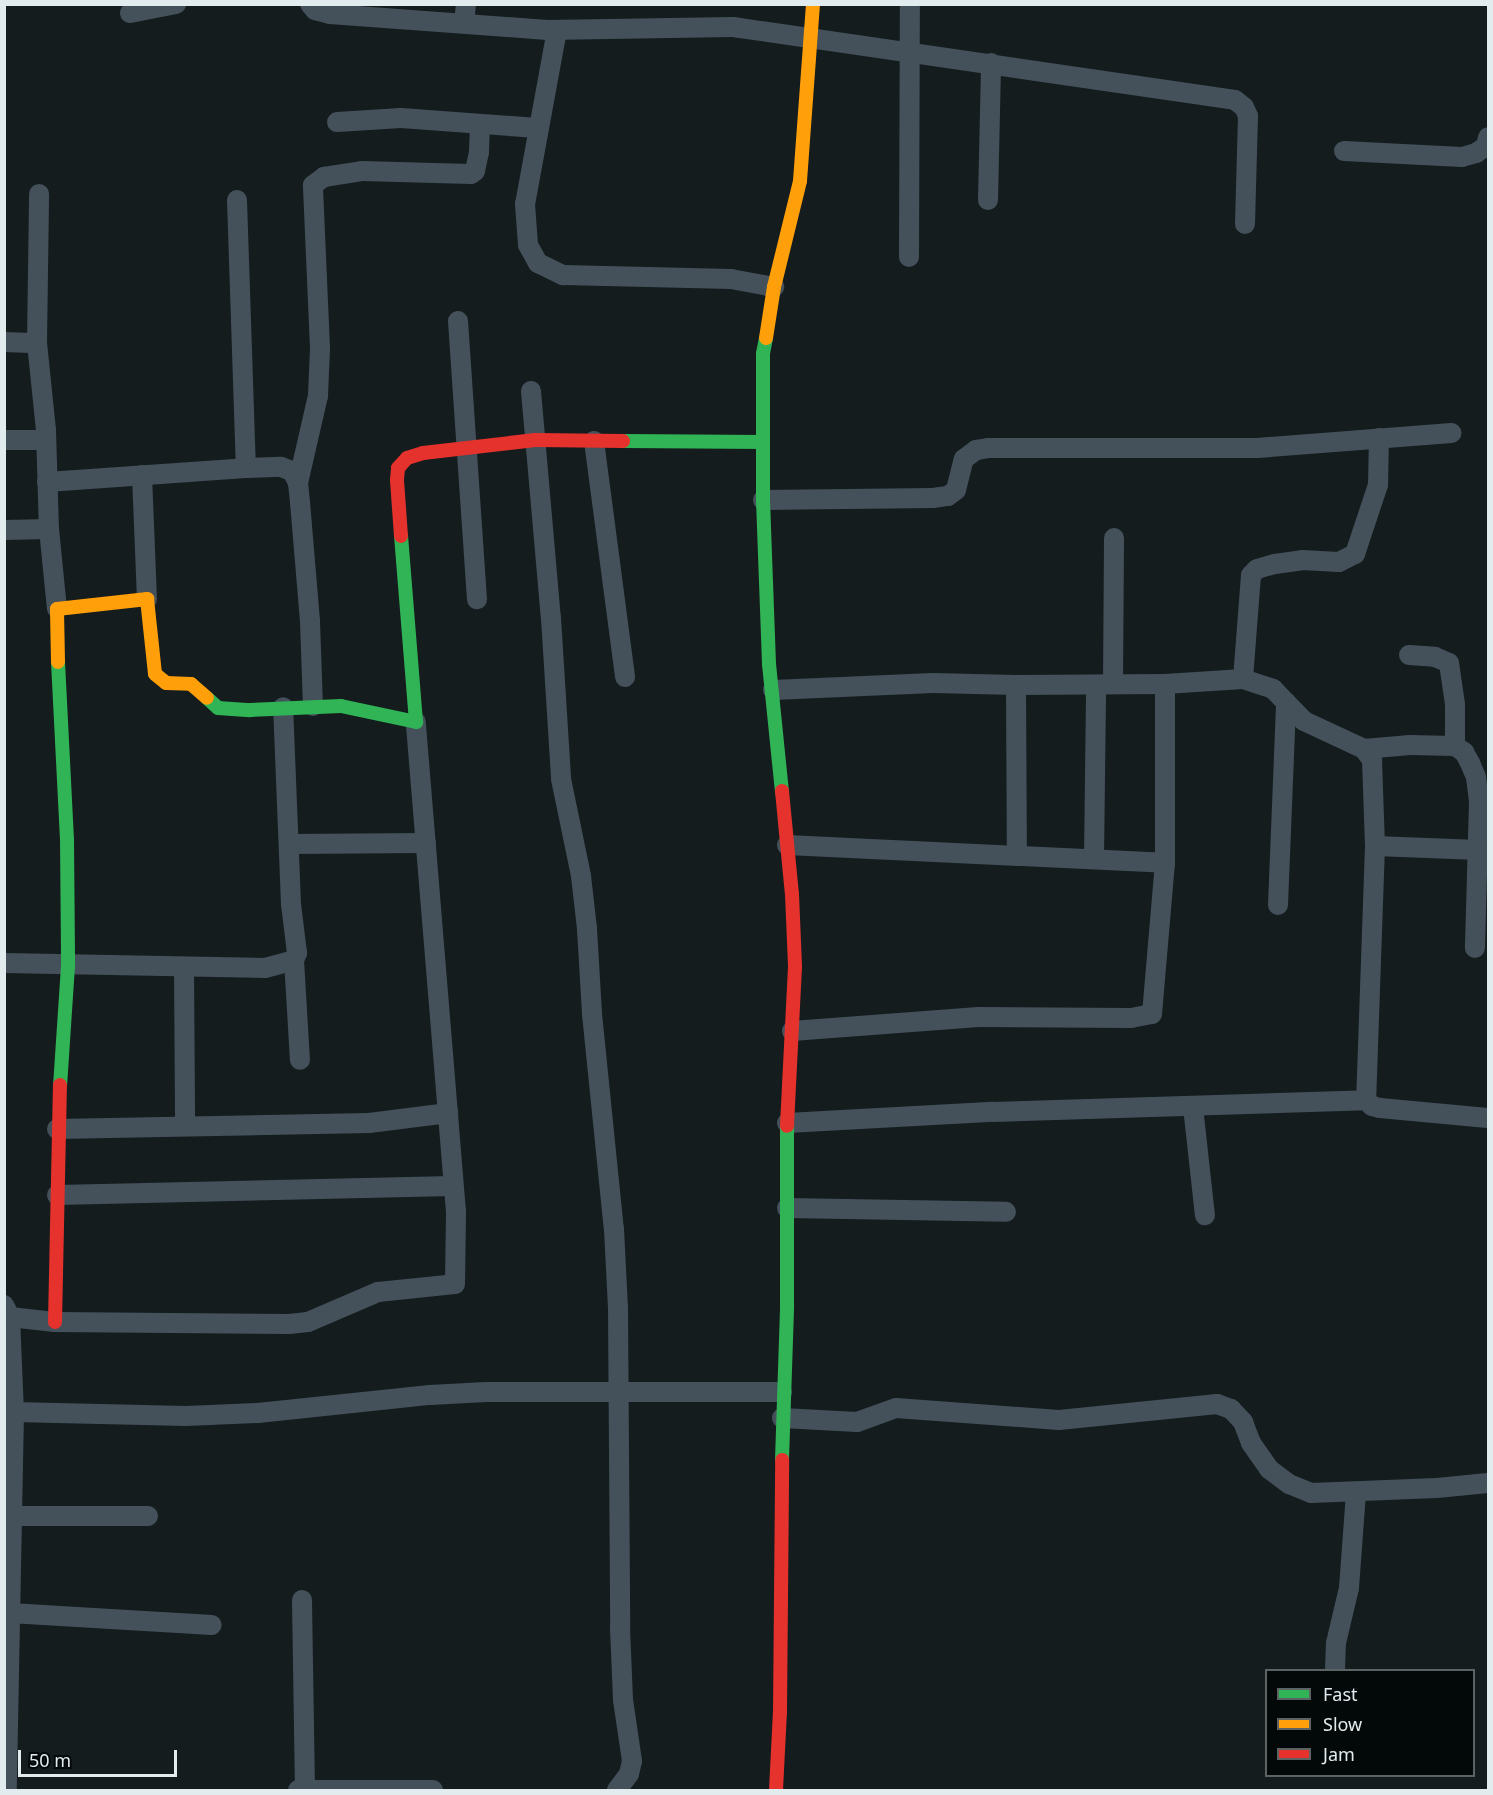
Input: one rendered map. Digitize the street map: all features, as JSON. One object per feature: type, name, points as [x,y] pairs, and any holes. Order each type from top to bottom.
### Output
[{"type":"street","points":[[130,13],[176,4]]},
{"type":"street","points":[[310,4],[315,10],[330,14],[361,10],[465,14],[557,30],[711,26],[909,51],[1235,100],[1244,107],[1248,116],[1245,224]]},
{"type":"street","points":[[776,1791],[780,1712],[782,1392],[787,1306],[787,1123],[795,967],[787,845],[769,664],[763,500],[763,354],[774,288],[800,181],[813,4]]},
{"type":"street","points":[[909,257],[910,4]]},
{"type":"street","points":[[557,30],[525,204],[528,245],[538,264],[563,274],[731,279],[774,288]]},
{"type":"street","points":[[987,200],[991,63]]},
{"type":"street","points":[[337,122],[401,118],[538,128]]},
{"type":"street","points":[[313,706],[310,621],[298,483],[318,396],[320,348],[313,185],[324,177],[362,171],[471,174],[475,171],[479,152],[480,124]]},
{"type":"street","points":[[1344,151],[1462,157],[1476,153],[1486,146],[1488,137]]},
{"type":"street","points":[[39,194],[38,343],[46,440],[49,529],[57,609],[59,708],[67,840],[68,966],[57,1128],[55,1322]]},
{"type":"street","points":[[237,200],[246,468]]},
{"type":"street","points":[[458,321],[477,598]]},
{"type":"street","points":[[4,342],[38,343]]},
{"type":"street","points":[[531,391],[551,618],[561,779],[581,876],[588,929],[592,1014],[614,1229],[618,1308],[621,1670],[632,1761],[629,1774],[617,1791]]},
{"type":"street","points":[[763,500],[948,496],[956,490],[964,459],[976,450],[988,448],[1091,446],[1199,450],[1451,434]]},
{"type":"street","points":[[1243,679],[1251,575],[1257,569],[1275,564],[1302,561],[1339,562],[1355,554],[1378,485],[1378,438]]},
{"type":"street","points":[[4,440],[46,440]]},
{"type":"street","points":[[7,1791],[10,1613],[8,1516],[11,1420],[8,1311],[55,1322],[289,1324],[308,1322],[378,1292],[455,1284],[453,1186],[448,1113],[398,468],[407,458],[467,447],[535,440],[763,442]]},
{"type":"street","points":[[594,441],[625,677]]},
{"type":"street","points":[[47,482],[281,467],[292,471],[298,483]]},
{"type":"street","points":[[141,475],[147,599],[153,664],[160,680],[190,684],[218,708],[250,710],[313,706],[350,707],[416,722]]},
{"type":"street","points":[[4,530],[49,529]]},
{"type":"street","points":[[1094,859],[1114,538]]},
{"type":"street","points":[[57,609],[147,599]]},
{"type":"street","points":[[1409,655],[1435,657],[1449,663],[1454,683],[1455,747]]},
{"type":"street","points":[[773,690],[933,683],[1165,684],[1243,679],[1273,689],[1304,721],[1364,749],[1372,760],[1375,846],[1366,1100],[1372,1106],[1380,1108],[1488,1118]]},
{"type":"street","points":[[792,1031],[978,1017],[1144,1017],[1152,1014],[1165,863],[1165,684]]},
{"type":"street","points":[[1016,685],[1017,856]]},
{"type":"street","points":[[1278,905],[1286,702]]},
{"type":"street","points":[[283,707],[297,953],[294,960],[300,1060]]},
{"type":"street","points":[[1364,749],[1410,745],[1455,747],[1464,752],[1476,777],[1479,802],[1475,948]]},
{"type":"street","points":[[289,844],[426,843]]},
{"type":"street","points":[[787,845],[1165,863]]},
{"type":"street","points":[[1375,846],[1479,850]]},
{"type":"street","points":[[4,963],[265,968],[294,960]]},
{"type":"street","points":[[184,968],[184,1126]]},
{"type":"street","points":[[787,1123],[993,1112],[1366,1100]]},
{"type":"street","points":[[1193,1107],[1205,1215]]},
{"type":"street","points":[[57,1128],[369,1123],[448,1113]]},
{"type":"street","points":[[57,1195],[453,1186]]},
{"type":"street","points":[[787,1208],[1006,1212]]},
{"type":"street","points":[[11,1420],[258,1413],[441,1395],[782,1392]]},
{"type":"street","points":[[782,1418],[857,1422],[896,1408],[1059,1420],[1216,1404],[1231,1409],[1243,1422],[1251,1443],[1269,1469],[1289,1484],[1311,1493],[1488,1483]]},
{"type":"street","points":[[1335,1669],[1336,1643],[1348,1588],[1356,1492]]},
{"type":"street","points":[[8,1516],[148,1516]]},
{"type":"street","points":[[302,1600],[302,1790],[433,1791]]},
{"type":"street","points":[[10,1613],[212,1625]]},
{"type":"traffic: fast","points":[[766,338],[763,354],[763,500],[769,664],[782,791]]},
{"type":"traffic: fast","points":[[623,441],[763,442]]},
{"type":"traffic: fast","points":[[207,698],[218,708],[250,710],[341,706],[416,722],[401,536]]},
{"type":"traffic: fast","points":[[58,662],[67,840],[68,966],[60,1085]]},
{"type":"traffic: fast","points":[[782,1460],[787,1306],[787,1126]]},
{"type":"traffic: slow","points":[[766,338],[774,287],[800,181],[813,4]]},
{"type":"traffic: slow","points":[[58,662],[57,609],[147,599],[155,674],[166,683],[191,684],[207,698]]},
{"type":"traffic: jam","points":[[401,536],[397,480],[398,468],[407,458],[423,453],[535,440],[623,441]]},
{"type":"traffic: jam","points":[[782,791],[792,894],[795,967],[787,1126]]},
{"type":"traffic: jam","points":[[55,1322],[60,1085]]},
{"type":"traffic: jam","points":[[776,1790],[780,1712],[782,1460]]}]
